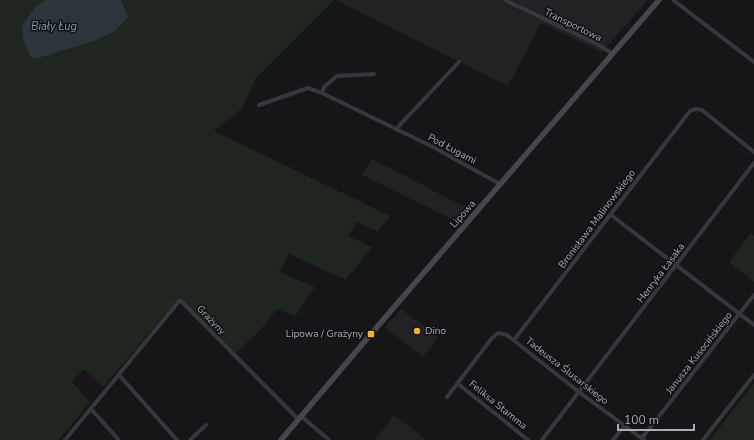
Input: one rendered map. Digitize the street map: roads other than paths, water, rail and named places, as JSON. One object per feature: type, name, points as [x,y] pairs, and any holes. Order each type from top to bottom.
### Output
[{"type":"main road","name":"Lipowa","points":[[281,440],[659,0]]},
{"type":"street","name":"Transportowa","points":[[506,0],[599,45],[613,54]]},
{"type":"street","points":[[673,0],[754,62]]},
{"type":"street","points":[[396,129],[459,62]]},
{"type":"street","points":[[322,93],[324,87],[337,76],[374,74]]},
{"type":"street","name":"Pod Ługami","points":[[259,105],[308,88],[322,93],[431,146],[500,184]]},
{"type":"street","name":"Bronisława Malinowskiego","points":[[514,340],[688,112],[694,109],[703,111],[754,152]]},
{"type":"street","name":"Henryka Łasaka","points":[[542,440],[754,163]]},
{"type":"street","points":[[611,214],[754,325]]},
{"type":"street","name":"Janusza Kusocińskiego","points":[[643,439],[754,295]]},
{"type":"street","name":"Grażyny","points":[[65,440],[180,300],[300,418]]},
{"type":"street","name":"Tadeusza Ślusarskiego","points":[[498,333],[504,334],[514,340],[579,392],[643,439]]},
{"type":"street","name":"Feliksa Stamma","points":[[447,397],[492,338],[498,333]]},
{"type":"street","points":[[119,375],[178,440]]},
{"type":"street","points":[[703,440],[754,375]]},
{"type":"street","name":"Feliksa Stamma","points":[[457,383],[528,440]]},
{"type":"street","points":[[90,409],[119,440]]},
{"type":"street","points":[[300,418],[329,440]]},
{"type":"street","points":[[190,440],[206,425]]},
{"type":"street","points":[[613,440],[625,425]]},
{"type":"water","name":"Biały Ług","points":[[46,0],[121,0],[128,17],[115,31],[94,41],[35,59],[30,56],[23,38],[22,25],[36,6]]},
{"type":"place","name":"Dino","points":[[417,331]]},
{"type":"place","name":"Lipowa / Grażyny","points":[[371,334]]}]
